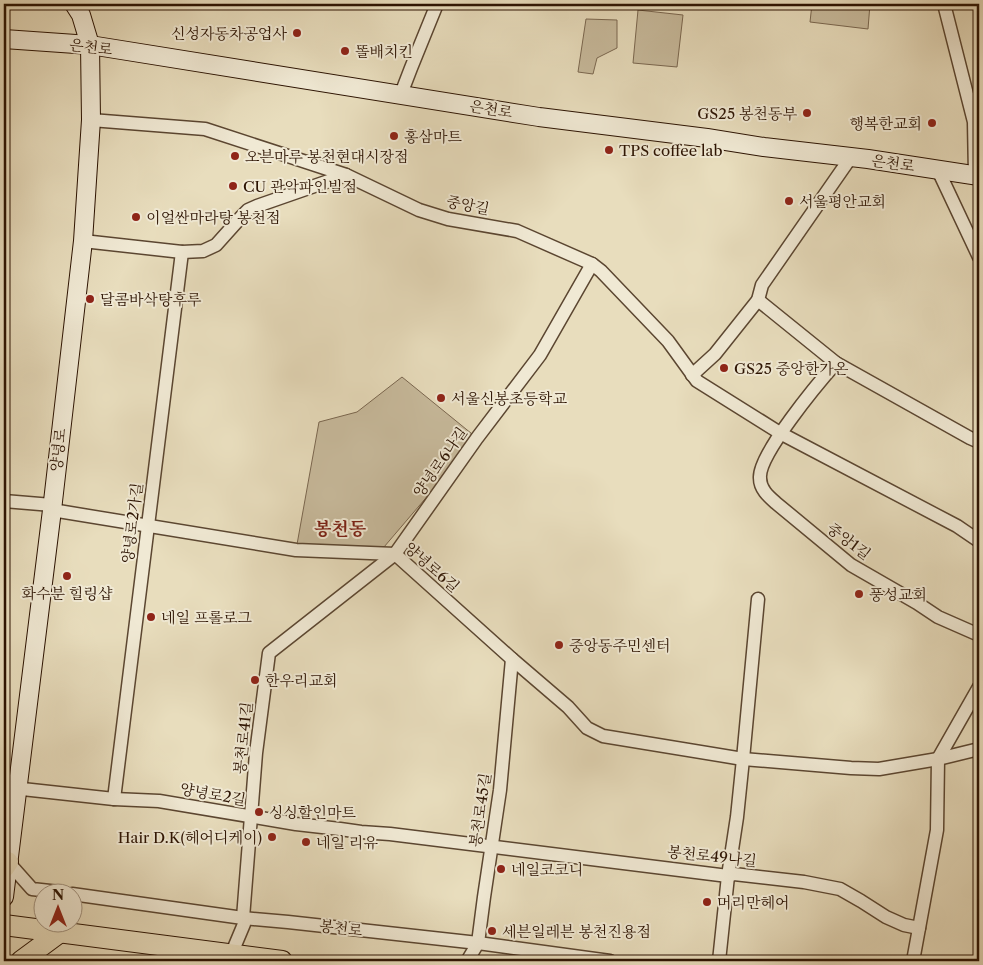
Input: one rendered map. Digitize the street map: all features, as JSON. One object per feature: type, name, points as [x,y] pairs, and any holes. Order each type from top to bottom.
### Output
[{"type":"main road","name":"양녕로","points":[[4,897],[11,788],[52,508],[83,241],[91,120],[90,45],[81,15],[74,4]]},
{"type":"main road","name":"은천로","points":[[4,39],[90,45],[539,117],[707,138],[767,148],[851,157],[977,176]]},
{"type":"main road","points":[[4,926],[231,958],[282,961]]},
{"type":"main road","points":[[24,961],[59,933]]},
{"type":"street","points":[[401,94],[437,4]]},
{"type":"street","points":[[944,4],[974,122],[977,176]]},
{"type":"street","name":"중앙길","points":[[91,120],[205,129],[346,176],[419,210],[448,219],[517,231],[592,264],[668,340],[697,381],[780,433],[957,526],[979,541]]},
{"type":"street","points":[[692,375],[715,354],[758,300],[762,285],[851,157]]},
{"type":"street","points":[[938,170],[979,257]]},
{"type":"street","points":[[83,241],[182,252],[203,251],[216,245],[248,210],[346,176]]},
{"type":"street","name":"양녕로2가길","points":[[114,799],[182,252]]},
{"type":"street","name":"양녕로6나길","points":[[395,554],[477,438],[540,355],[592,264]]},
{"type":"street","points":[[758,300],[836,363],[979,442]]},
{"type":"street","points":[[780,433],[836,363]]},
{"type":"street","name":"중앙1길","points":[[780,433],[764,458],[760,472],[761,485],[766,494],[851,565],[938,617],[979,635]]},
{"type":"street","name":"양녕로6길","points":[[4,500],[296,550],[395,554],[568,707],[587,728],[603,736],[743,759],[850,768],[879,769],[938,759],[979,749]]},
{"type":"street","name":"봉천로41길","points":[[231,958],[244,924],[256,754],[269,652],[395,554]]},
{"type":"street","points":[[719,961],[728,876],[737,817],[758,599]]},
{"type":"street","name":"봉천로45길","points":[[468,961],[478,943],[500,790],[512,659]]},
{"type":"street","points":[[913,961],[937,830],[938,759],[979,687]]},
{"type":"street","name":"양녕로2길","points":[[11,788],[114,799],[159,801],[296,824],[491,846]]},
{"type":"street","name":"봉천로49나길","points":[[491,846],[728,876],[734,874],[804,882],[840,890],[886,917],[904,925],[919,928]]},
{"type":"street","points":[[6,865],[32,889]]},
{"type":"street","name":"봉천로","points":[[82,895],[243,918],[478,943],[610,961]]},
{"type":"shaded area","points":[[812,4],[870,4],[868,29],[810,22]]},
{"type":"shaded area","points":[[638,10],[683,15],[677,67],[633,63]]},
{"type":"shaded area","points":[[586,19],[617,20],[617,48],[597,58],[593,74],[578,72]]},
{"type":"shaded area","points":[[402,377],[477,438],[384,547],[296,550],[319,422],[357,412]]},
{"type":"place","name":"신성자동차공업사","points":[[297,33]]},
{"type":"place","name":"똘배치킨","points":[[345,51]]},
{"type":"place","name":"GS25 봉천동부","points":[[807,113]]},
{"type":"place","name":"행복한교회","points":[[932,123]]},
{"type":"place","name":"홍삼마트","points":[[394,136]]},
{"type":"place","name":"TPS coffee lab","points":[[609,150]]},
{"type":"place","name":"오븐마루 봉천현대시장점","points":[[235,156]]},
{"type":"place","name":"CU 관악파인빌점","points":[[233,186]]},
{"type":"place","name":"서울평안교회","points":[[789,201]]},
{"type":"place","name":"이얼싼마라탕 봉천점","points":[[136,217]]},
{"type":"place","name":"달콤바삭탕후루","points":[[90,299]]},
{"type":"place","name":"GS25 중앙한가온","points":[[724,368]]},
{"type":"place","name":"서울신봉초등학교","points":[[441,398]]},
{"type":"place","name":"화수분 힐링샵","points":[[67,576]]},
{"type":"place","name":"풍성교회","points":[[859,594]]},
{"type":"place","name":"네일 프롤로그","points":[[151,617]]},
{"type":"place","name":"중앙동주민센터","points":[[559,645]]},
{"type":"place","name":"한우리교회","points":[[255,680]]},
{"type":"place","name":"싱싱할인마트","points":[[259,812]]},
{"type":"place","name":"Hair D.K(헤어디케이)","points":[[272,837]]},
{"type":"place","name":"네일 리유","points":[[306,842]]},
{"type":"place","name":"네일코코니","points":[[501,869]]},
{"type":"place","name":"머리만헤어","points":[[707,902]]},
{"type":"place","name":"세븐일레븐 봉천진용점","points":[[492,931]]},
{"type":"district","name":"봉천동","points":[[340,529]]}]
